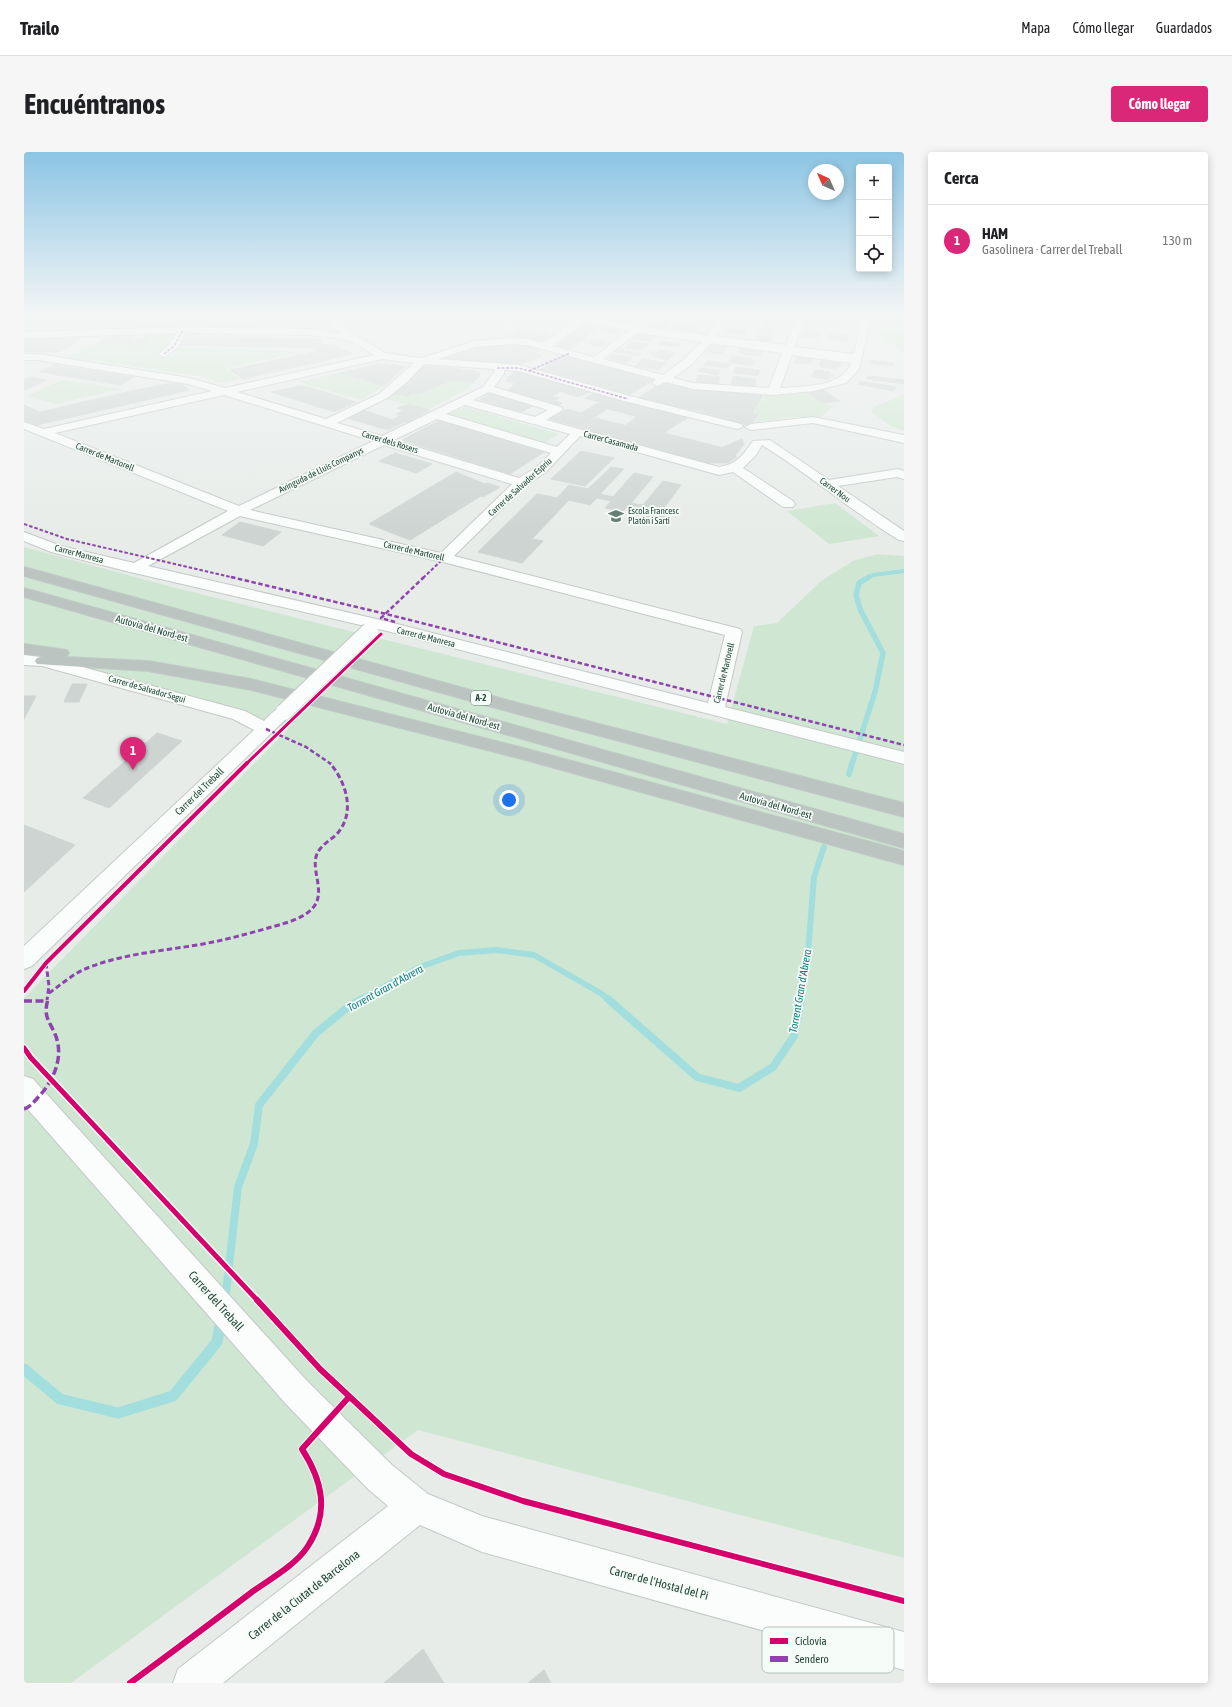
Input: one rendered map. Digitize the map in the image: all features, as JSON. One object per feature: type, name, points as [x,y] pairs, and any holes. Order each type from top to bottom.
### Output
[{"type":"highway","points":[[24,565],[59,581]]},
{"type":"highway","name":"Autovia del Nord-est","points":[[24,571],[505,705],[904,810]]},
{"type":"highway","name":"Autovia del Nord-est","points":[[24,592],[904,841]]},
{"type":"highway","points":[[24,649],[97,657],[258,686],[468,738],[756,819],[904,858]]},
{"type":"highway","points":[[43,661],[134,664]]},
{"type":"street","name":"Carrer dels Rosers","points":[[218,388],[521,483]]},
{"type":"street","points":[[24,437],[238,388]]},
{"type":"street","points":[[328,423],[383,396],[392,388]]},
{"type":"street","name":"Avinguda de Lluís Companys","points":[[136,569],[146,561],[239,511],[436,415],[485,388]]},
{"type":"street","points":[[591,388],[628,399],[693,414],[761,443]]},
{"type":"street","points":[[628,399],[647,388]]},
{"type":"street","points":[[726,388],[773,392],[809,388]]},
{"type":"street","points":[[482,391],[557,409],[536,421]]},
{"type":"street","name":"Carrer Casamada","points":[[464,401],[719,471],[735,468]]},
{"type":"street","points":[[436,415],[559,451]]},
{"type":"street","points":[[739,434],[751,427],[813,420],[904,439]]},
{"type":"street","name":"Carrer de Martorell","points":[[24,425],[239,511],[444,558],[734,632],[715,710]]},
{"type":"street","points":[[751,427],[767,436],[735,468],[788,504]]},
{"type":"street","name":"Carrer de Salvador Espriu","points":[[444,558],[521,483],[542,469],[578,432]]},
{"type":"street","name":"Carrer Nou","points":[[761,443],[827,484],[890,529],[904,537]]},
{"type":"street","points":[[719,471],[757,483]]},
{"type":"street","points":[[827,484],[901,474]]},
{"type":"street","points":[[890,529],[904,527]]},
{"type":"street","name":"Carrer Manresa","points":[[24,536],[56,549],[136,569]]},
{"type":"street","name":"Carrer de Manresa","points":[[136,569],[715,710],[904,758]]},
{"type":"street","name":"Carrer del Treball","points":[[24,960],[216,775],[373,627]]},
{"type":"street","name":"Carrer de Salvador Seguí","points":[[24,660],[43,661],[239,715],[266,729]]},
{"type":"street","name":"Carrer del Treball","points":[[24,1087],[297,1393],[380,1477],[416,1506]]},
{"type":"street","name":"Carrer de l'Hostal del Pi","points":[[416,1506],[482,1534],[817,1627]]},
{"type":"street","name":"Carrer de la Ciutat de Barcelona","points":[[192,1683],[416,1506]]},
{"type":"street","name":"Carrer de l'Hostal del Pi","points":[[894,1648],[904,1651]]},
{"type":"green space","points":[[44,388],[121,389],[55,404],[28,396]]},
{"type":"green space","points":[[321,388],[380,388],[361,400]]},
{"type":"green space","points":[[431,388],[466,388],[427,410],[386,399],[393,393],[407,397],[412,393],[420,393]]},
{"type":"green space","points":[[806,391],[811,394],[808,395],[815,400],[817,399],[826,405],[833,406],[821,417],[796,417],[754,422],[760,415],[753,414],[766,394]]},
{"type":"green space","points":[[904,395],[904,431],[891,426],[873,413],[872,410],[874,407]]},
{"type":"green space","points":[[466,407],[559,434],[542,444],[448,415]]},
{"type":"green space","points":[[835,503],[879,536],[829,544],[787,511]]},
{"type":"green space","points":[[24,547],[172,587],[727,724],[754,626],[777,623],[821,581],[853,561],[877,554],[904,556],[904,1558],[418,1430],[71,1683],[24,1683],[24,998],[289,728],[74,665],[24,654]]},
{"type":"building","points":[[144,388],[187,388],[189,390],[142,401],[131,391]]},
{"type":"building","points":[[288,388],[314,388],[356,402],[335,412],[271,392]]},
{"type":"building","points":[[399,388],[431,388],[420,393],[412,393],[407,397],[393,393]]},
{"type":"building","points":[[510,388],[564,388],[543,402],[507,392]]},
{"type":"building","points":[[563,388],[584,388],[591,391],[578,397],[559,391]]},
{"type":"building","points":[[600,388],[640,388],[627,396]]},
{"type":"building","points":[[653,388],[696,388],[764,394],[752,414],[758,415],[753,422],[747,425],[699,411],[636,399]]},
{"type":"building","points":[[880,388],[895,388],[893,391]]},
{"type":"building","points":[[823,390],[840,401],[823,403],[809,395],[812,395],[807,391]]},
{"type":"building","points":[[131,391],[142,401],[37,425],[24,420],[24,405],[40,412]]},
{"type":"building","points":[[494,391],[536,404],[522,412],[480,400]]},
{"type":"building","points":[[595,393],[621,400],[612,406],[585,398]]},
{"type":"building","points":[[552,396],[559,398],[555,401],[562,403],[557,406],[543,402]]},
{"type":"building","points":[[621,400],[635,404],[621,412],[608,409]]},
{"type":"building","points":[[600,402],[612,406],[579,427],[550,419],[568,409],[581,413]]},
{"type":"building","points":[[408,404],[418,407],[409,412],[397,408]]},
{"type":"building","points":[[635,404],[650,407],[638,417],[621,412]]},
{"type":"building","points":[[418,407],[429,410],[410,421],[402,423],[392,420],[401,415],[396,414],[404,410],[409,412]]},
{"type":"building","points":[[650,407],[690,416],[665,432],[668,434],[662,435],[626,425]]},
{"type":"building","points":[[363,410],[402,423],[388,430],[346,418]]},
{"type":"building","points":[[596,418],[628,426],[612,437],[579,427]]},
{"type":"building","points":[[442,419],[547,450],[510,474],[402,440]]},
{"type":"building","points":[[628,426],[662,435],[646,446],[612,437]]},
{"type":"building","points":[[668,434],[724,448],[704,463],[646,446],[662,435]]},
{"type":"building","points":[[742,439],[744,444],[735,456],[737,457],[727,463],[704,463],[724,448],[723,447]]},
{"type":"building","points":[[581,451],[614,458],[585,486],[551,479]]},
{"type":"building","points":[[395,453],[432,464],[416,473],[379,461]]},
{"type":"building","points":[[611,467],[624,469],[600,494],[613,497],[634,473],[653,477],[631,503],[643,505],[663,481],[681,485],[661,512],[668,513],[662,520],[636,515],[641,508],[629,505],[622,512],[605,508],[611,501],[597,498],[590,505],[569,500],[532,539],[543,541],[522,563],[478,552],[537,494],[557,498],[569,485],[588,489]]},
{"type":"building","points":[[456,472],[485,484],[487,483],[500,487],[483,497],[481,496],[410,540],[369,524]]},
{"type":"building","points":[[240,522],[281,532],[263,546],[222,535]]},
{"type":"building","points":[[72,684],[87,684],[79,702],[64,702]]},
{"type":"building","points":[[24,696],[36,696],[24,719]]},
{"type":"building","points":[[157,733],[182,741],[109,808],[83,798]]},
{"type":"building","points":[[24,825],[75,845],[24,892]]},
{"type":"building","points":[[423,1649],[444,1683],[384,1683]]},
{"type":"building","points":[[544,1670],[551,1683],[528,1683]]},
{"type":"waterway","name":"Torrent Gran d'Abrera","points":[[869,577],[873,575],[904,571]]},
{"type":"waterway","name":"Torrent Gran d'Abrera","points":[[852,764],[875,692],[883,653],[860,609],[856,595],[859,583],[869,577]]},
{"type":"waterway","name":"Torrent Gran d'Abrera","points":[[849,774],[852,763]]},
{"type":"waterway","name":"Torrent Gran d'Abrera","points":[[801,1000],[807,966],[814,877],[824,847]]},
{"type":"waterway","name":"Torrent Gran d'Abrera","points":[[360,1000],[420,967],[459,953],[496,950],[534,955],[602,994],[609,1000]]},
{"type":"waterway","name":"Torrent Gran d'Abrera","points":[[225,1301],[238,1187],[254,1144],[259,1105],[316,1033],[348,1007],[362,999]]},
{"type":"waterway","name":"Torrent Gran d'Abrera","points":[[608,999],[697,1077],[739,1088],[773,1067],[794,1036],[801,999]]},
{"type":"waterway","name":"Torrent Gran d'Abrera","points":[[24,1369],[60,1399],[118,1413],[173,1396],[217,1342],[221,1320]]},
{"type":"marked path","points":[[591,388],[628,399]]},
{"type":"marked path","points":[[24,524],[67,539],[386,614],[420,624],[718,697],[757,709],[904,745]]},
{"type":"marked path","points":[[395,622],[381,618],[444,558]]},
{"type":"marked path","points":[[49,993],[73,975],[89,967],[119,958],[199,945],[258,931],[286,923],[299,917],[311,910],[317,903],[319,888],[316,856],[321,847],[339,832],[344,822],[347,804],[345,785],[339,773],[330,763],[318,754],[292,740],[266,729]]},
{"type":"marked path","points":[[24,1109],[28,1108],[49,1084],[58,1059],[56,1037],[45,1012],[49,994],[46,963]]},
{"type":"marked path","points":[[24,1001],[47,1001]]},
{"type":"cycle path","points":[[24,991],[46,963],[252,758],[381,634]]},
{"type":"cycle path","points":[[24,1048],[31,1058],[161,1196],[320,1369],[411,1454],[444,1474],[523,1501],[904,1601]]},
{"type":"cycle path","points":[[130,1683],[281,1571],[308,1546],[318,1521],[321,1493],[317,1475],[302,1449],[349,1397]]},
{"type":"place","name":"Escola Francesc Platón i Sartí","points":[[616,516]]},
{"type":"place","name":"HAM","points":[[133,770]]}]
